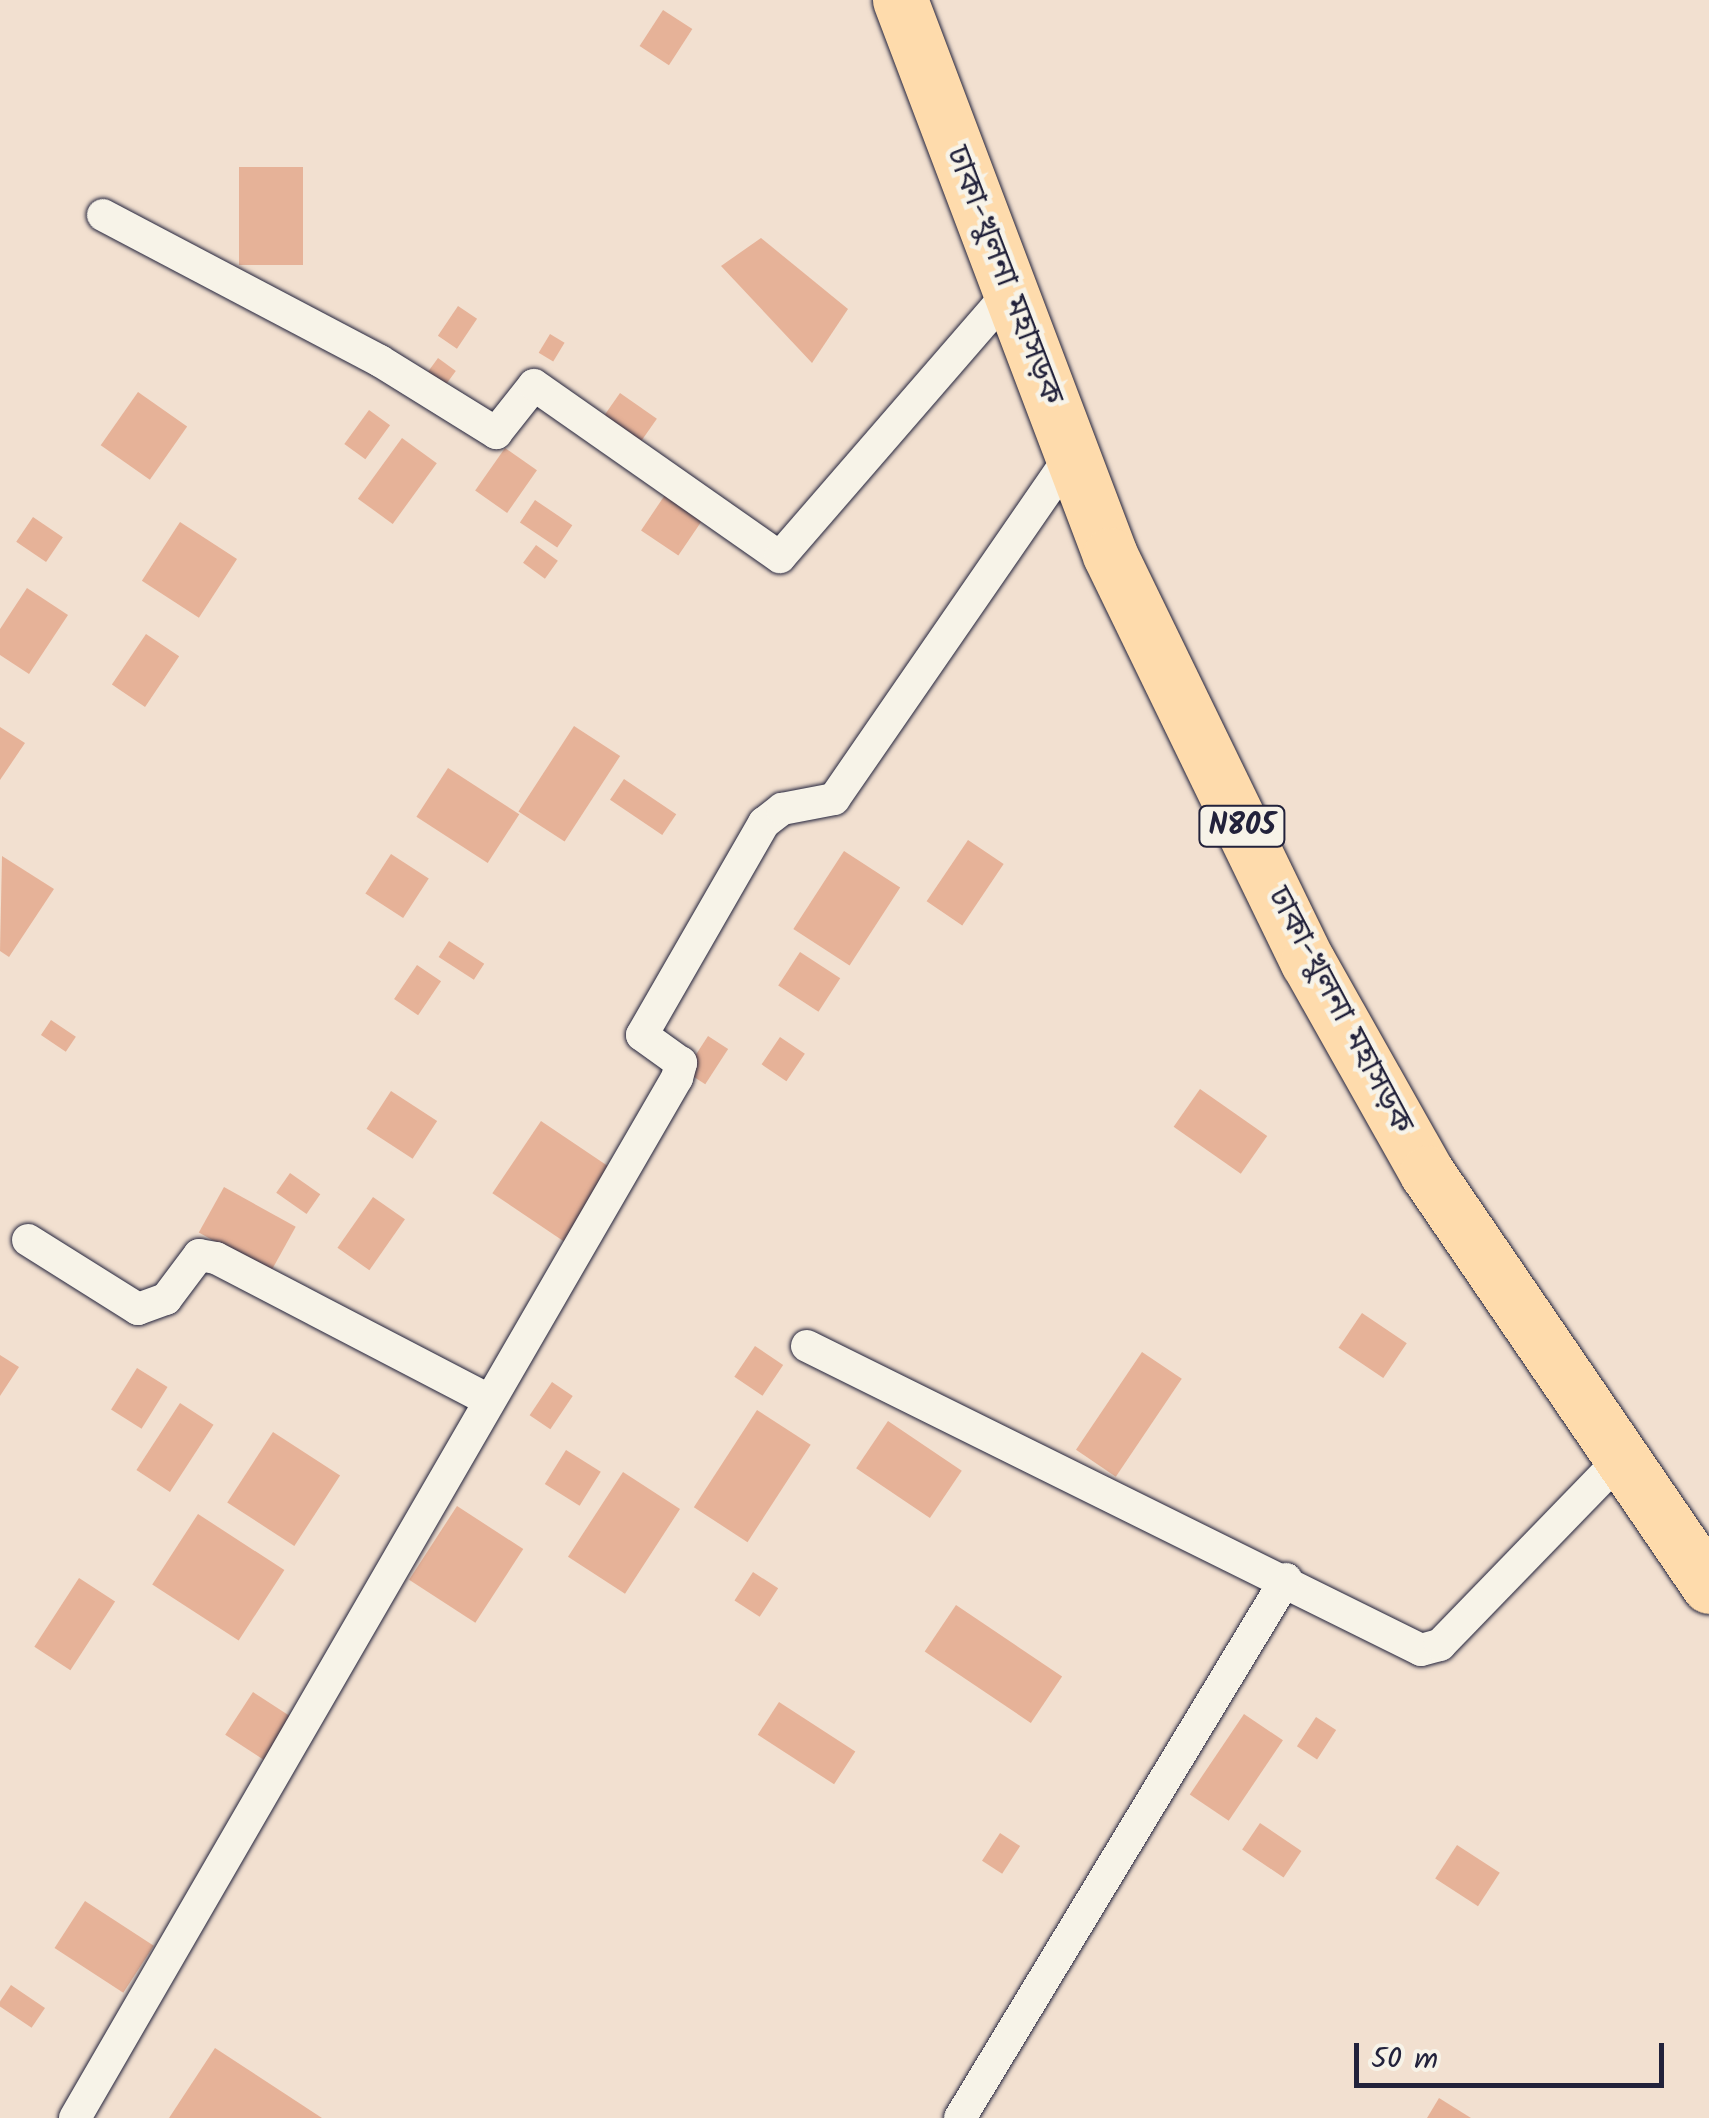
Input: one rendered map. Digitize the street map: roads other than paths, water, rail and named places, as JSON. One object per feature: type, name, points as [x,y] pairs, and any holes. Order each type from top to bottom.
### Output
[{"type":"highway","name":"ঢাকা-খুলনা মহাসড়ক","points":[[900,0],[1008,294],[1110,555],[1308,962],[1427,1173],[1618,1461],[1709,1586]]},
{"type":"street","points":[[102,215],[380,361],[496,434],[534,386],[780,557],[1008,294]]},
{"type":"street","points":[[75,2118],[676,1078],[681,1063],[642,1035],[764,823],[782,809],[834,798],[1072,456]]},
{"type":"street","points":[[28,1240],[138,1309],[166,1300],[199,1255],[216,1258],[489,1400]]},
{"type":"street","points":[[807,1346],[1286,1579],[1420,1650],[1440,1645],[1618,1461]]},
{"type":"street","points":[[960,2118],[1286,1579]]}]
